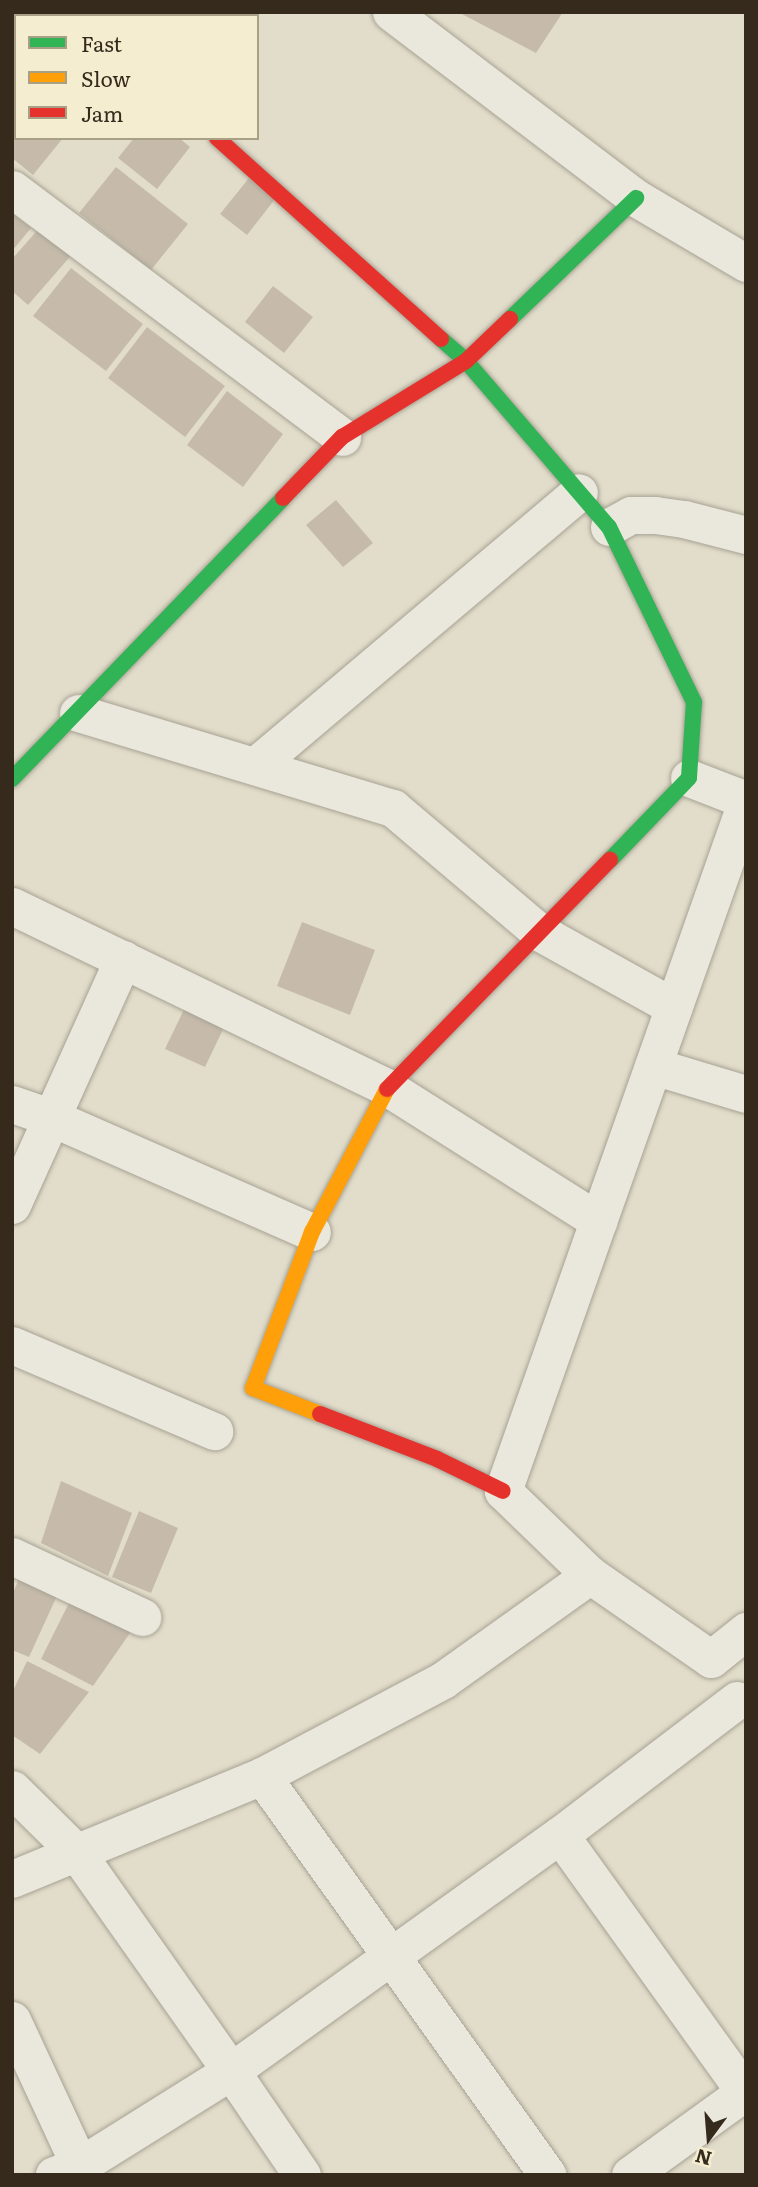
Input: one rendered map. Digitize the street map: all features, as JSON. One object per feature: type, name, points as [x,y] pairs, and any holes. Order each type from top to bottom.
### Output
[{"type":"street","points":[[391,12],[636,198],[746,262]]},
{"type":"street","points":[[12,2020],[72,2172],[231,2071],[742,1707],[711,1659],[590,1575],[503,1491],[437,1460],[253,1388],[312,1232],[388,1088],[689,778],[694,702],[609,527],[466,361],[219,140]]},
{"type":"street","points":[[12,188],[342,437]]},
{"type":"street","points":[[12,779],[342,437],[466,361],[636,198]]},
{"type":"street","points":[[256,766],[579,492]]},
{"type":"street","points":[[609,527],[631,515],[655,515],[746,534]]},
{"type":"street","points":[[78,713],[393,808],[539,932],[674,1007]]},
{"type":"street","points":[[503,1491],[746,801],[689,778]]},
{"type":"street","points":[[12,906],[388,1088],[598,1221]]},
{"type":"street","points":[[12,1205],[123,959]]},
{"type":"street","points":[[653,1066],[746,1094]]},
{"type":"street","points":[[12,1104],[50,1117],[312,1232]]},
{"type":"street","points":[[12,1345],[214,1431]]},
{"type":"street","points":[[12,1556],[142,1617]]},
{"type":"street","points":[[12,1880],[262,1776],[443,1680],[590,1575]]},
{"type":"street","points":[[711,1659],[746,1631]]},
{"type":"street","points":[[262,1776],[548,2175]]},
{"type":"street","points":[[12,1789],[77,1853],[302,2175]]},
{"type":"street","points":[[560,1835],[745,2092],[630,2175]]},
{"type":"building","points":[[458,12],[563,12],[536,53]]},
{"type":"building","points":[[14,109],[14,140],[61,140],[33,175],[12,158]]},
{"type":"building","points":[[132,140],[181,140],[190,147],[157,189],[118,158]]},
{"type":"building","points":[[116,167],[188,224],[151,270],[79,213]]},
{"type":"building","points":[[249,178],[275,199],[247,235],[220,214]]},
{"type":"building","points":[[12,213],[31,228],[12,251]]},
{"type":"building","points":[[43,224],[75,251],[28,305],[12,291],[12,259]]},
{"type":"building","points":[[71,268],[143,324],[106,371],[33,316]]},
{"type":"building","points":[[273,286],[313,317],[284,353],[245,322]]},
{"type":"building","points":[[147,327],[225,386],[185,437],[108,378]]},
{"type":"building","points":[[227,391],[283,434],[243,487],[187,445]]},
{"type":"building","points":[[336,500],[373,543],[343,567],[306,525]]},
{"type":"building","points":[[302,922],[375,950],[350,1015],[277,986]]},
{"type":"building","points":[[189,999],[229,1017],[205,1067],[165,1049]]},
{"type":"building","points":[[61,1481],[132,1513],[108,1576],[41,1543]]},
{"type":"building","points":[[139,1511],[178,1528],[151,1593],[112,1577]]},
{"type":"building","points":[[23,1570],[61,1587],[29,1657],[12,1650],[12,1595]]},
{"type":"building","points":[[73,1595],[137,1623],[93,1686],[41,1659]]},
{"type":"building","points":[[27,1661],[89,1692],[40,1754],[12,1735],[12,1693]]},
{"type":"traffic: fast","points":[[510,319],[636,198]]},
{"type":"traffic: fast","points":[[441,339],[466,361],[609,527],[694,702],[689,778],[610,860]]},
{"type":"traffic: fast","points":[[12,779],[283,498]]},
{"type":"traffic: slow","points":[[320,1414],[253,1388],[312,1232],[387,1089]]},
{"type":"traffic: jam","points":[[219,140],[441,339]]},
{"type":"traffic: jam","points":[[283,498],[342,437],[466,361],[510,319]]},
{"type":"traffic: jam","points":[[387,1089],[610,860]]},
{"type":"traffic: jam","points":[[320,1414],[437,1459],[503,1491]]}]
